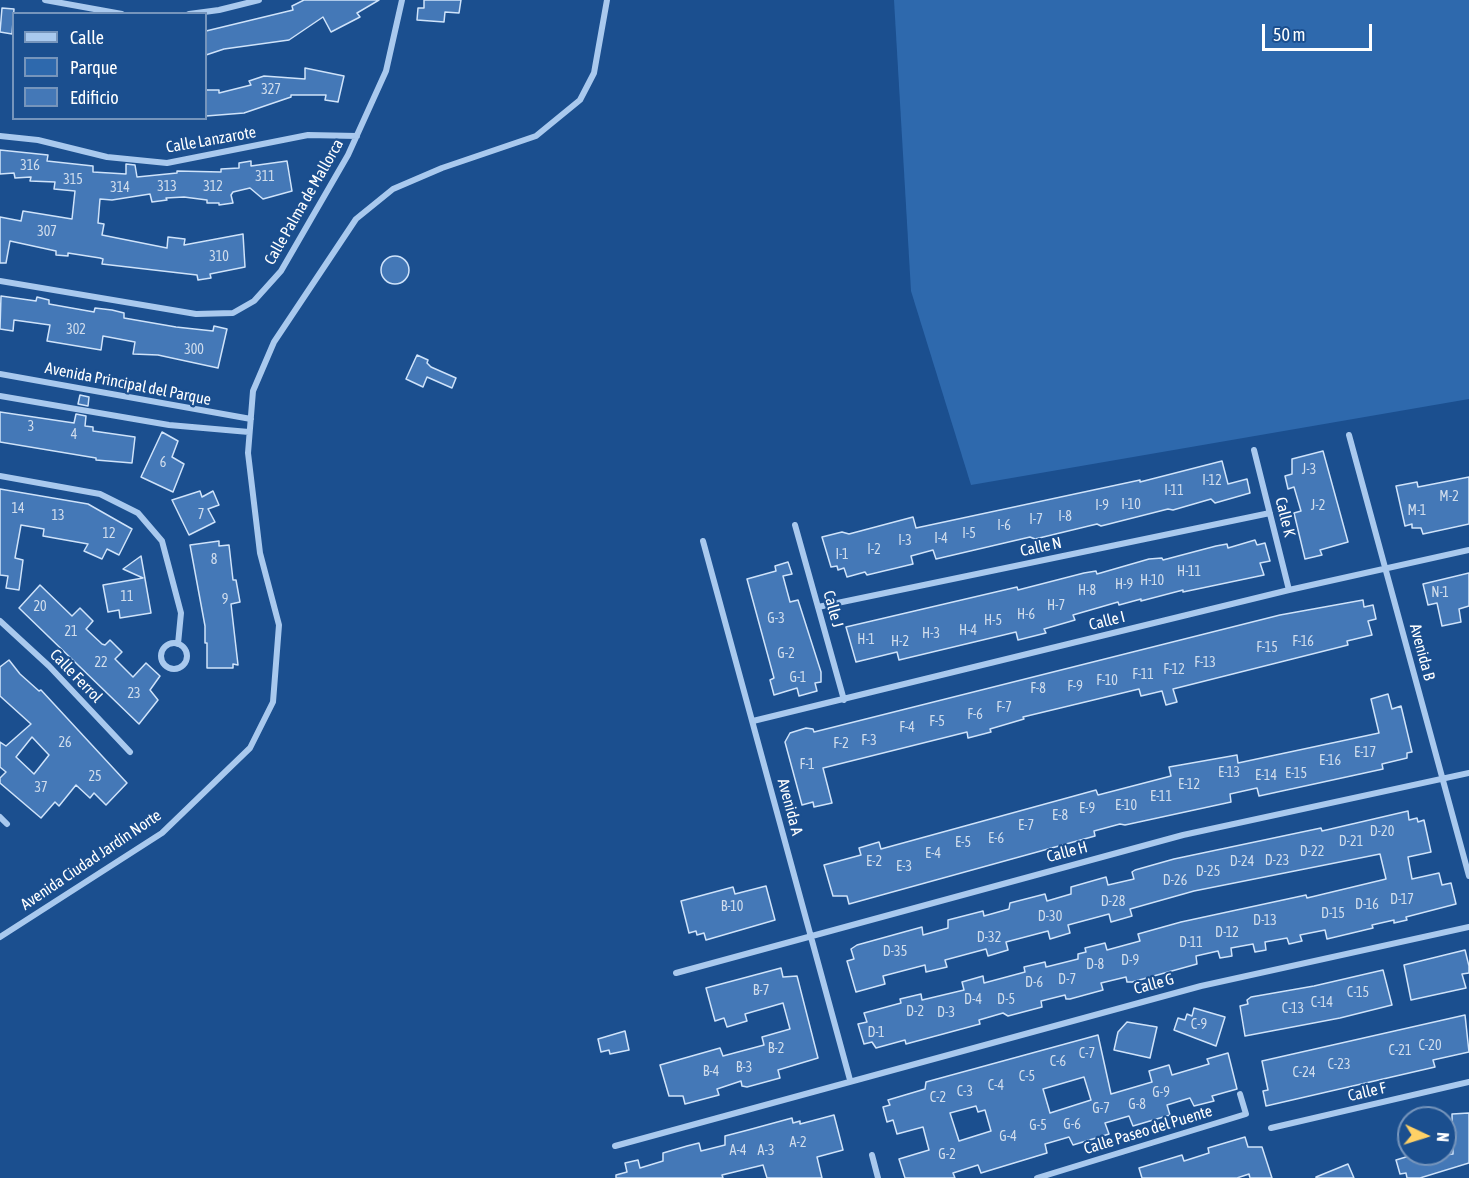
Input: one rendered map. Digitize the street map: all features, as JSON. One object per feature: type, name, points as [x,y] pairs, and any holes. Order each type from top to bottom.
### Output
[{"type":"street","points":[[45,0],[111,12]]},
{"type":"street","points":[[204,12],[259,0]]},
{"type":"street","name":"Calle Palma de Mallorca","points":[[0,281],[196,314],[233,313],[254,301],[281,271],[357,136],[386,71],[402,0]]},
{"type":"street","name":"Avenida Ciudad Jardín Norte","points":[[0,937],[162,833],[250,748],[273,702],[279,625],[260,553],[248,453],[253,391],[274,342],[356,219],[393,189],[442,168],[536,136],[580,100],[594,74],[607,0]]},
{"type":"street","name":"Calle Lanzarote","points":[[0,136],[38,140],[107,157],[167,163],[308,135],[357,136]]},
{"type":"street","name":"Avenida Principal del Parque","points":[[0,374],[251,418]]},
{"type":"street","name":"Avenida Principal del Parque","points":[[0,396],[169,425],[249,432]]},
{"type":"street","name":"Avenida B","points":[[1349,435],[1469,876]]},
{"type":"street","name":"Calle K","points":[[1254,450],[1289,590]]},
{"type":"street","points":[[0,476],[100,494],[138,513],[162,541],[181,613],[178,644]]},
{"type":"street","name":"Calle N","points":[[818,607],[1270,513]]},
{"type":"street","name":"Calle J","points":[[795,525],[844,700]]},
{"type":"street","name":"Avenida A","points":[[703,541],[850,1080]]},
{"type":"street","name":"Calle I","points":[[753,721],[1289,590],[1469,550]]},
{"type":"street","name":"Calle Ferrol","points":[[0,621],[49,666],[130,752]]},
{"type":"street","points":[[178,644],[186,650],[186,660],[180,668],[170,668],[163,662],[162,652],[169,645],[178,644]]},
{"type":"street","name":"Calle H","points":[[676,973],[1183,835],[1469,773]]},
{"type":"street","points":[[0,817],[7,824]]},
{"type":"street","name":"Calle G","points":[[615,1146],[1201,986],[1469,927]]},
{"type":"street","name":"Calle F","points":[[1271,1128],[1469,1082]]},
{"type":"street","name":"Calle Paseo del Puente","points":[[1038,1178],[1246,1114],[1240,1094]]},
{"type":"street","points":[[872,1155],[878,1178]]},
{"type":"green space","points":[[894,0],[1469,0],[1469,399],[971,485],[911,291]]},
{"type":"building","points":[[304,0],[379,0],[357,13],[360,17],[331,32],[323,17],[289,40],[224,49],[207,55],[207,31],[293,10],[292,6]]},
{"type":"building","points":[[424,0],[461,0],[459,13],[445,12],[444,22],[417,20],[418,8],[424,8]]},
{"type":"building","points":[[2,8],[14,9],[12,34],[0,32]]},
{"type":"building","points":[[305,68],[344,76],[338,102],[325,100],[326,95],[291,95],[291,97],[244,113],[207,116],[207,90],[219,90],[219,93],[251,85],[249,81],[264,76],[305,79]]},
{"type":"building","points":[[0,150],[48,155],[47,161],[93,166],[93,172],[126,174],[126,164],[135,165],[137,177],[177,173],[177,171],[221,172],[221,169],[239,168],[239,163],[251,161],[251,166],[287,161],[292,191],[263,199],[250,188],[233,192],[231,195],[233,203],[219,205],[219,203],[207,203],[207,200],[184,197],[152,202],[150,194],[112,200],[100,199],[98,223],[104,224],[102,235],[167,248],[168,237],[185,239],[184,245],[243,234],[245,267],[210,274],[211,278],[198,280],[197,275],[102,264],[103,259],[100,258],[68,253],[68,256],[56,255],[56,251],[10,241],[6,263],[0,263],[0,217],[21,221],[23,211],[72,219],[75,191],[54,189],[55,182],[30,181],[31,177],[15,178],[14,173],[0,174]]},
{"type":"building","points":[[395,256],[405,260],[409,270],[405,280],[395,284],[385,280],[381,270],[385,260]]},
{"type":"building","points":[[1,296],[36,301],[37,297],[49,300],[49,304],[94,312],[95,308],[112,310],[124,313],[124,318],[176,327],[213,331],[214,326],[227,329],[218,368],[158,355],[133,354],[135,342],[103,336],[101,350],[47,341],[50,325],[14,320],[13,331],[0,329]]},
{"type":"building","points":[[417,355],[428,360],[427,363],[431,367],[456,378],[452,388],[427,377],[423,387],[406,379]]},
{"type":"building","points":[[80,395],[89,397],[88,406],[78,404]]},
{"type":"building","points":[[0,412],[74,423],[76,414],[86,416],[85,426],[93,427],[93,431],[135,437],[132,463],[96,460],[96,458],[0,442]]},
{"type":"building","points":[[162,432],[178,441],[172,457],[184,464],[173,492],[141,477]]},
{"type":"building","points":[[1323,451],[1348,542],[1320,550],[1322,555],[1305,559],[1294,513],[1301,511],[1294,487],[1288,489],[1285,476],[1292,474],[1292,459]]},
{"type":"building","points":[[1222,461],[1228,484],[1247,479],[1250,493],[1215,503],[1211,499],[1101,526],[1097,524],[1035,539],[1030,537],[936,559],[933,550],[911,556],[913,564],[867,575],[865,572],[847,577],[844,568],[838,570],[837,566],[831,567],[822,537],[842,532],[849,534],[913,517],[916,528],[1140,480],[1140,482]]},
{"type":"building","points":[[1469,477],[1469,524],[1423,534],[1421,528],[1412,528],[1412,524],[1405,526],[1396,486],[1417,482],[1418,487]]},
{"type":"building","points":[[0,489],[88,504],[132,529],[119,555],[107,549],[102,559],[84,551],[88,544],[43,536],[44,529],[21,525],[15,558],[23,560],[19,590],[6,588],[8,576],[0,575]]},
{"type":"building","points":[[200,491],[202,497],[213,491],[219,505],[208,509],[215,522],[189,535],[172,500]]},
{"type":"building","points":[[1255,540],[1257,545],[1265,543],[1270,561],[1260,563],[1264,575],[1183,592],[1183,590],[1141,601],[1141,599],[1119,605],[1118,602],[1073,615],[1075,620],[1044,629],[1046,633],[1018,640],[1016,632],[899,660],[897,652],[856,662],[846,627],[1017,587],[1018,590],[1084,573],[1096,571],[1097,574],[1149,559],[1162,558],[1163,560],[1216,546],[1227,544],[1228,548]]},
{"type":"building","points":[[219,541],[219,546],[229,545],[233,580],[236,580],[240,602],[231,604],[238,665],[233,664],[233,668],[207,668],[205,626],[190,545]]},
{"type":"building","points":[[141,556],[151,613],[120,618],[119,610],[108,612],[103,585],[143,578],[123,569]]},
{"type":"building","points":[[788,562],[792,574],[783,576],[790,602],[798,600],[821,672],[821,682],[815,683],[817,691],[799,696],[797,688],[774,695],[770,680],[774,678],[747,579],[776,571],[775,566]]},
{"type":"building","points":[[1469,573],[1469,606],[1459,609],[1461,622],[1442,626],[1437,603],[1428,605],[1423,584]]},
{"type":"building","points":[[40,585],[72,616],[80,608],[93,621],[86,629],[102,644],[105,645],[110,640],[122,652],[115,659],[133,677],[146,663],[160,676],[150,690],[158,700],[139,724],[19,608]]},
{"type":"building","points":[[1363,600],[1364,607],[1373,605],[1376,619],[1368,621],[1372,635],[1347,641],[1348,645],[1173,689],[1177,702],[1166,705],[1162,691],[1141,696],[1139,689],[1023,717],[1024,719],[990,729],[991,732],[968,738],[967,732],[823,768],[832,803],[814,807],[813,802],[802,805],[785,742],[790,733],[806,728],[813,729],[814,732],[1280,615]]},
{"type":"building","points":[[9,660],[20,674],[39,691],[41,690],[127,783],[106,805],[94,793],[90,798],[76,785],[59,806],[55,802],[41,818],[0,783],[0,778],[6,772],[0,767],[0,742],[6,746],[31,724],[0,696],[0,667]],"holes":[[[32,737],[49,755],[34,774],[16,757]]]},
{"type":"building","points":[[1388,694],[1392,709],[1401,706],[1412,752],[1407,753],[1407,758],[1382,764],[1383,769],[1259,796],[1257,788],[1230,794],[1231,802],[1125,825],[1120,824],[1094,831],[1095,836],[849,904],[847,896],[833,896],[824,865],[861,855],[859,848],[879,842],[881,849],[1096,790],[1098,795],[1171,776],[1169,767],[1237,755],[1238,763],[1379,733],[1371,699]]},
{"type":"building","points":[[1408,811],[1409,820],[1417,818],[1418,822],[1424,820],[1431,852],[1408,857],[1412,879],[1439,873],[1442,885],[1451,883],[1456,904],[1406,917],[1407,920],[1394,923],[1394,920],[1372,925],[1373,928],[1327,939],[1325,930],[1300,935],[1302,941],[1289,944],[1287,938],[1265,942],[1266,950],[1255,952],[1253,944],[1231,948],[1232,956],[1220,958],[1218,951],[1196,956],[1197,964],[1132,982],[1127,982],[1126,977],[1101,983],[1103,990],[1070,999],[1066,999],[1065,995],[1041,1001],[1042,1007],[1008,1016],[1003,1013],[979,1020],[980,1024],[906,1044],[905,1040],[876,1048],[872,1042],[864,1044],[858,1024],[867,1022],[864,1013],[901,1003],[900,999],[921,994],[922,1000],[964,990],[962,982],[983,976],[984,983],[1025,972],[1024,967],[1045,962],[1046,967],[1078,959],[1078,954],[1086,952],[1085,948],[1105,943],[1107,950],[1140,941],[1138,934],[1181,922],[1306,895],[1307,898],[1386,879],[1380,854],[1194,891],[1130,909],[1132,916],[1111,922],[1109,914],[1068,925],[1070,933],[1050,939],[1048,931],[1006,942],[1008,950],[988,956],[986,949],[945,960],[947,967],[926,972],[925,965],[883,976],[885,984],[856,992],[847,961],[854,959],[851,949],[857,945],[922,927],[923,935],[948,928],[948,920],[983,911],[984,916],[1009,909],[1010,903],[1045,894],[1047,901],[1071,894],[1071,887],[1106,877],[1108,885],[1134,879],[1132,872],[1135,870],[1174,859],[1321,828],[1322,831]]},
{"type":"building","points":[[766,886],[775,920],[706,940],[704,933],[697,935],[696,931],[689,933],[681,901],[733,887],[735,894]]},
{"type":"building","points":[[1465,950],[1469,973],[1462,974],[1466,988],[1411,1000],[1404,965]]},
{"type":"building","points":[[781,968],[783,977],[797,976],[818,1058],[778,1070],[780,1078],[747,1087],[742,1086],[741,1081],[717,1089],[719,1095],[685,1104],[683,1096],[669,1096],[660,1065],[720,1048],[723,1056],[764,1045],[762,1037],[790,1029],[783,1003],[745,1014],[747,1021],[727,1027],[724,1018],[715,1021],[706,988]]},
{"type":"building","points":[[1383,970],[1392,1005],[1340,1018],[1245,1036],[1240,1006],[1248,1004],[1247,1000],[1251,997],[1314,986]]},
{"type":"building","points":[[1194,1008],[1225,1017],[1216,1046],[1174,1030],[1178,1018],[1185,1020],[1187,1014],[1192,1016]]},
{"type":"building","points":[[1465,1015],[1469,1052],[1433,1060],[1435,1067],[1266,1106],[1263,1091],[1268,1090],[1262,1061]]},
{"type":"building","points":[[1127,1022],[1157,1027],[1150,1058],[1114,1050],[1118,1032]]},
{"type":"building","points":[[625,1031],[629,1050],[610,1054],[609,1050],[601,1052],[598,1039]]},
{"type":"building","points":[[1098,1035],[1111,1094],[1152,1082],[1149,1071],[1169,1065],[1172,1075],[1209,1064],[1207,1059],[1228,1053],[1237,1089],[1212,1096],[1214,1101],[1194,1106],[1190,1098],[1167,1105],[1170,1115],[1133,1126],[1129,1116],[1105,1123],[1109,1134],[1073,1145],[1069,1137],[1045,1144],[1047,1153],[981,1173],[978,1165],[953,1173],[955,1178],[905,1178],[899,1159],[929,1150],[923,1127],[897,1134],[893,1120],[887,1122],[883,1107],[890,1105],[888,1100],[925,1089],[926,1082]],"holes":[[[1084,1077],[1091,1100],[1050,1113],[1043,1089]],[[976,1106],[978,1112],[985,1110],[991,1131],[959,1141],[950,1113]]]},
{"type":"building","points":[[1469,1113],[1469,1163],[1420,1178],[1407,1178],[1406,1173],[1400,1174],[1398,1166],[1457,1166],[1457,1114]]},
{"type":"building","points":[[834,1115],[843,1150],[817,1157],[822,1178],[767,1178],[763,1165],[722,1175],[723,1178],[616,1178],[616,1175],[627,1172],[625,1163],[638,1160],[640,1168],[663,1161],[663,1153],[687,1146],[699,1143],[701,1151],[725,1145],[725,1136],[792,1118],[793,1123],[800,1121],[800,1124]]},
{"type":"building","points":[[1245,1137],[1248,1147],[1262,1147],[1272,1178],[1250,1178],[1249,1174],[1237,1178],[1142,1178],[1139,1168],[1182,1155],[1184,1161],[1209,1153],[1208,1148]]},
{"type":"building","points":[[1348,1164],[1354,1178],[1316,1178],[1316,1177]]}]
